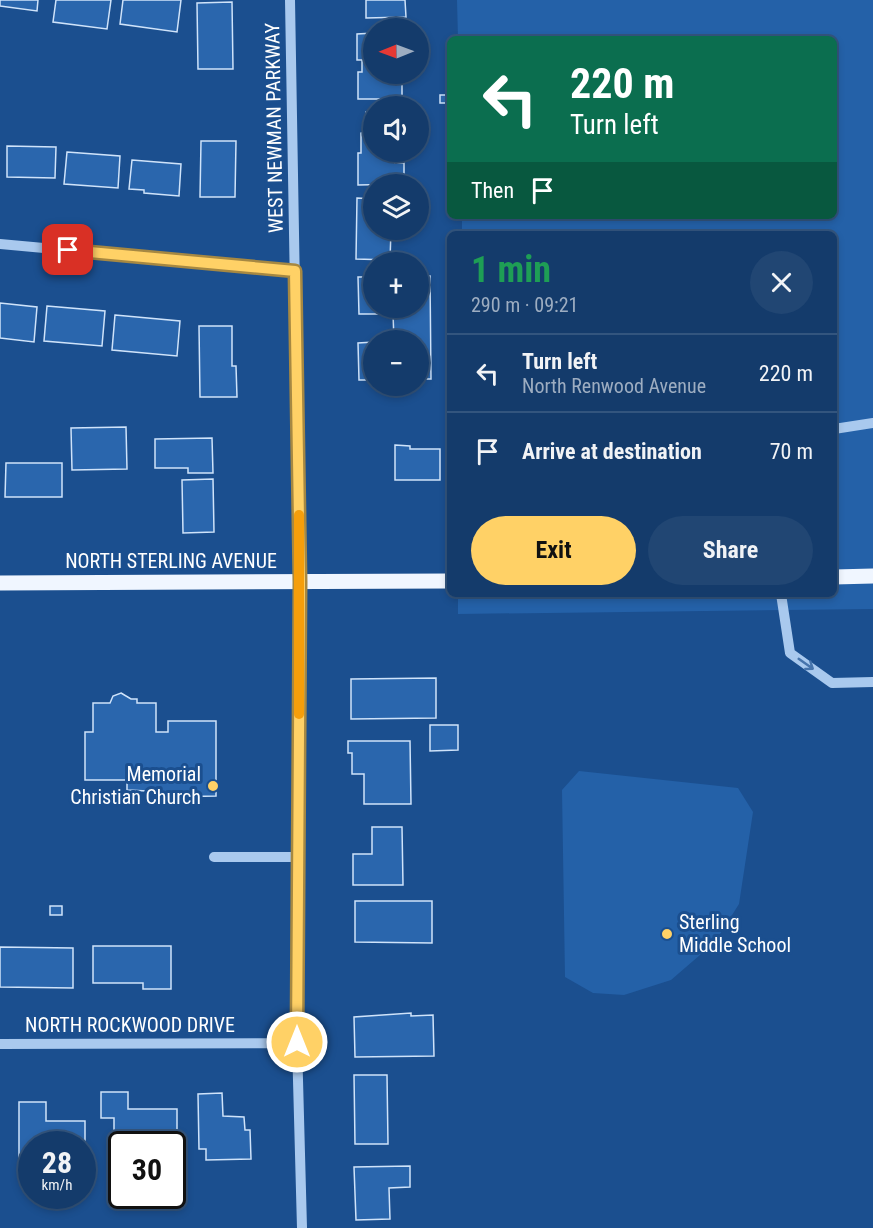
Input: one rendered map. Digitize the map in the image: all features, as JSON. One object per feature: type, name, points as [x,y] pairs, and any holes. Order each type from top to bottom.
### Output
[{"type":"main road","points":[[837,577],[873,576]]},
{"type":"main road","name":"NORTH STERLING AVENUE","points":[[0,583],[447,581]]},
{"type":"street","name":"WEST NEWMAN PARKWAY","points":[[290,0],[300,582],[297,1042],[302,1228]]},
{"type":"street","points":[[0,244],[295,271]]},
{"type":"street","points":[[837,429],[873,423]]},
{"type":"street","points":[[781,597],[790,653],[832,683],[873,682]]},
{"type":"street","points":[[214,857],[298,857]]},
{"type":"street","name":"NORTH ROCKWOOD DRIVE","points":[[0,1044],[297,1042]]},
{"type":"shaded area","points":[[457,0],[873,0],[873,609],[458,614],[458,597],[837,597],[837,231],[462,231],[462,219],[837,219],[837,36],[458,36]]},
{"type":"shaded area","points":[[579,771],[738,788],[753,812],[739,904],[715,942],[671,980],[624,995],[593,993],[565,977],[562,790]]},
{"type":"building","points":[[0,0],[38,0],[37,11],[0,6]]},
{"type":"building","points":[[56,0],[111,0],[107,29],[53,22]]},
{"type":"building","points":[[123,0],[181,0],[177,32],[120,24]]},
{"type":"building","points":[[366,0],[405,0],[406,17],[366,18]]},
{"type":"building","points":[[232,2],[233,69],[198,69],[197,3]]},
{"type":"building","points":[[357,34],[363,34],[363,84],[402,84],[402,96],[363,96],[363,99],[358,99],[358,72],[362,72],[362,60],[357,60]]},
{"type":"building","points":[[440,95],[447,95],[447,103],[440,103]]},
{"type":"building","points":[[361,133],[363,133],[363,162],[404,163],[404,174],[363,174],[363,185],[358,185],[358,153],[361,153]]},
{"type":"building","points":[[201,141],[236,141],[235,197],[200,197]]},
{"type":"building","points":[[7,146],[56,147],[55,178],[7,177]]},
{"type":"building","points":[[67,152],[120,156],[118,188],[64,184]]},
{"type":"building","points":[[132,160],[181,164],[179,196],[144,193],[144,190],[129,189]]},
{"type":"building","points":[[357,198],[363,198],[363,240],[391,240],[390,252],[363,252],[363,259],[356,259]]},
{"type":"building","points":[[430,276],[431,379],[429,379],[429,330],[394,330],[393,318],[429,318]]},
{"type":"building","points":[[358,277],[363,277],[363,314],[359,314]]},
{"type":"building","points":[[0,303],[37,307],[34,342],[0,338]]},
{"type":"building","points":[[47,306],[105,311],[102,346],[44,341]]},
{"type":"building","points":[[115,315],[180,321],[177,356],[112,350]]},
{"type":"building","points":[[199,326],[232,326],[232,366],[236,366],[237,397],[200,397]]},
{"type":"building","points":[[358,343],[363,343],[363,380],[359,380]]},
{"type":"building","points":[[126,427],[127,469],[72,470],[71,428]]},
{"type":"building","points":[[212,438],[213,473],[188,473],[188,468],[155,468],[155,439]]},
{"type":"building","points":[[395,445],[410,446],[410,449],[440,449],[440,480],[395,480]]},
{"type":"building","points":[[6,463],[62,463],[62,497],[5,497]]},
{"type":"building","points":[[213,479],[214,532],[183,533],[182,480]]},
{"type":"building","points":[[436,678],[436,718],[351,719],[351,679]]},
{"type":"building","points":[[121,693],[131,699],[137,699],[137,703],[156,703],[156,732],[168,732],[168,721],[216,721],[216,796],[168,797],[168,792],[127,790],[127,780],[85,780],[85,732],[93,732],[93,703],[110,703],[113,696]]},
{"type":"building","points":[[430,725],[458,725],[458,750],[430,751]]},
{"type":"building","points":[[348,741],[410,741],[411,804],[364,804],[364,774],[352,774],[352,753],[348,753]]},
{"type":"building","points":[[372,827],[402,827],[403,885],[353,885],[353,854],[372,854]]},
{"type":"building","points":[[355,901],[432,901],[432,943],[355,942]]},
{"type":"building","points":[[50,906],[62,906],[62,915],[50,915]]},
{"type":"building","points":[[93,946],[171,946],[171,989],[143,989],[143,983],[93,983]]},
{"type":"building","points":[[0,947],[73,948],[73,988],[0,987]]},
{"type":"building","points":[[411,1013],[411,1016],[433,1015],[434,1056],[355,1057],[354,1017]]},
{"type":"building","points":[[354,1075],[387,1075],[388,1144],[355,1144]]},
{"type":"building","points":[[101,1092],[128,1092],[128,1109],[177,1109],[177,1131],[114,1131],[114,1118],[101,1118]]},
{"type":"building","points":[[222,1093],[223,1116],[244,1117],[245,1130],[250,1130],[251,1159],[206,1160],[206,1149],[199,1149],[198,1094]]},
{"type":"building","points":[[19,1102],[46,1102],[46,1121],[85,1121],[85,1131],[19,1131]]},
{"type":"building","points":[[410,1166],[410,1187],[389,1188],[390,1219],[356,1220],[354,1167]]},
{"type":"slow traffic","points":[[299,515],[299,714]]},
{"type":"place","name":"Memorial Christian Church","points":[[213,786]]},
{"type":"place","name":"Sterling Middle School","points":[[667,934]]},
{"type":"route","points":[[68,250],[295,271],[300,582],[297,1042]]}]
